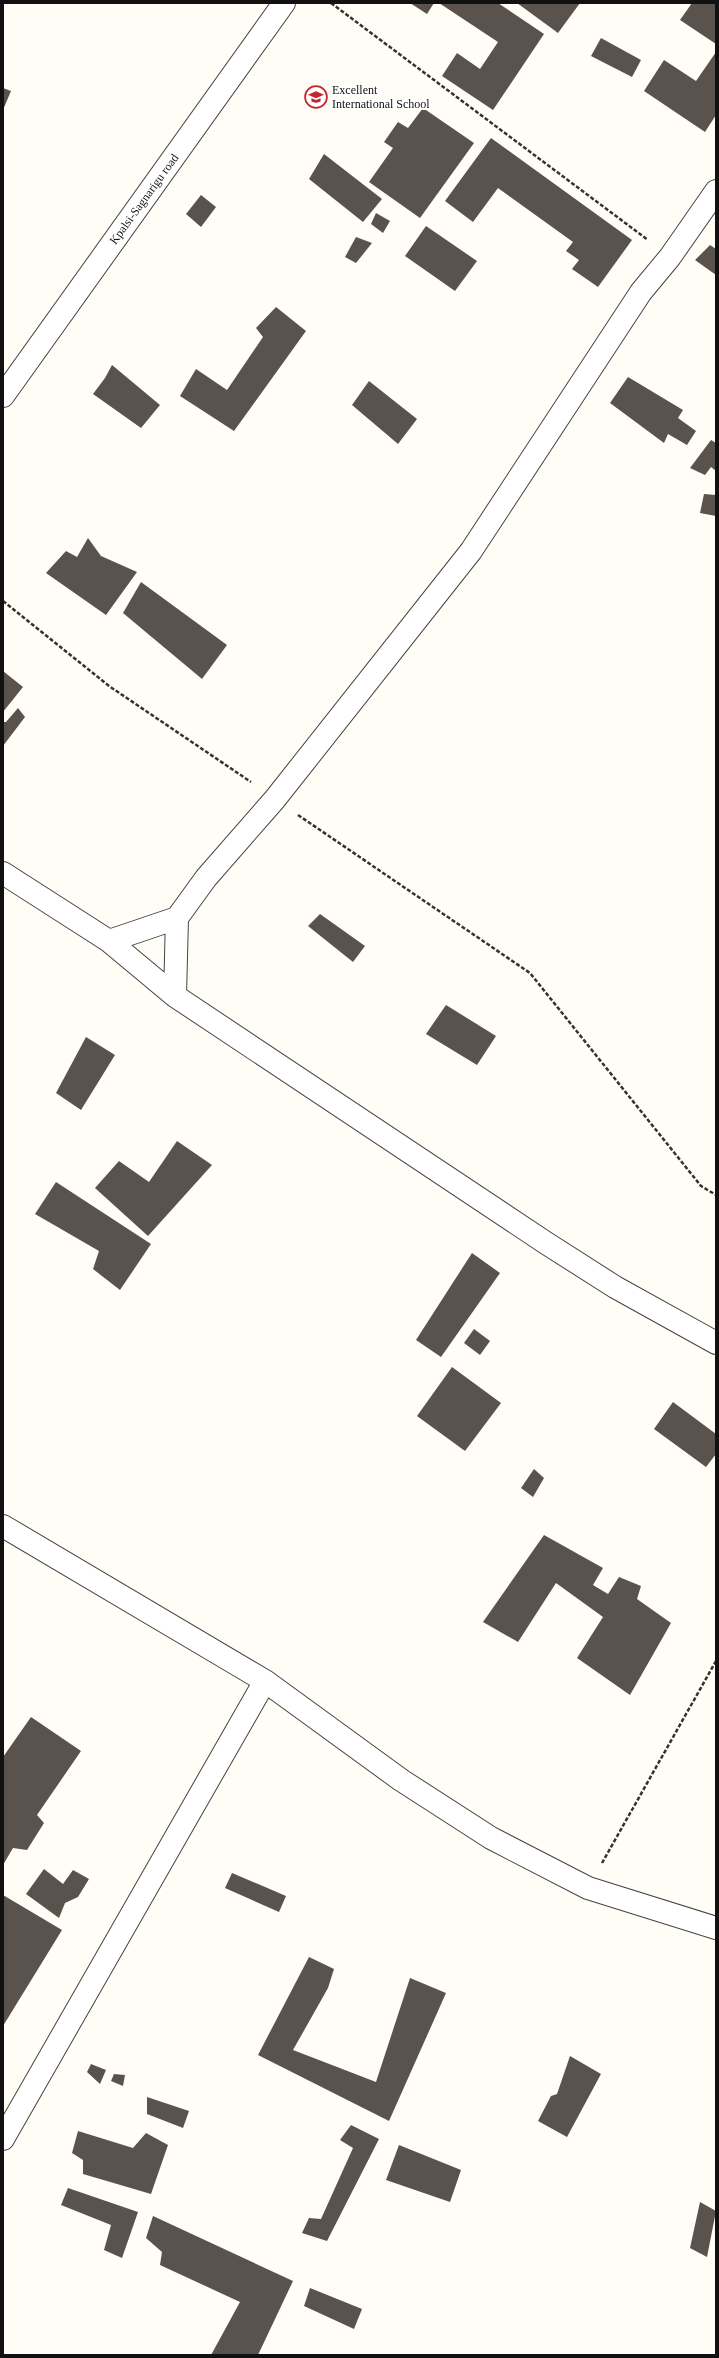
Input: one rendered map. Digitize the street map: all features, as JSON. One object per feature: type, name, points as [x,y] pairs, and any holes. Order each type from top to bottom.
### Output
[{"type":"street","name":"Kpalsi-Sagnarigu road","points":[[3,396],[284,3]]},
{"type":"street","points":[[109,941],[176,918],[206,878],[275,799],[471,550],[641,292],[670,257],[716,191]]},
{"type":"street","points":[[3,872],[109,941],[175,996],[546,1243],[615,1287],[716,1343]]},
{"type":"street","points":[[175,996],[176,918]]},
{"type":"street","points":[[3,1526],[266,1681],[401,1780],[479,1830],[588,1888],[716,1928]]},
{"type":"street","points":[[3,2139],[266,1681]]},
{"type":"path","points":[[331,3],[670,257]]},
{"type":"path","points":[[3,601],[109,686],[530,973],[701,1186],[716,1195]]},
{"type":"path","points":[[588,1888],[716,1661]]},
{"type":"building","points":[[410,3],[434,3],[427,14]]},
{"type":"building","points":[[439,3],[498,3],[544,34],[493,110],[442,76],[457,53],[480,69],[498,42]]},
{"type":"building","points":[[517,3],[580,3],[558,33]]},
{"type":"building","points":[[692,3],[716,3],[716,44],[680,20]]},
{"type":"building","points":[[601,38],[641,60],[632,77],[591,56]]},
{"type":"building","points":[[716,52],[716,115],[705,132],[644,91],[664,60],[696,81]]},
{"type":"building","points":[[3,88],[11,91],[3,110]]},
{"type":"building","points":[[423,108],[474,143],[420,218],[369,182],[393,148],[384,142],[398,122],[408,128]]},
{"type":"building","points":[[491,138],[632,240],[598,287],[572,269],[579,260],[566,251],[573,242],[498,188],[473,222],[445,201]]},
{"type":"building","points":[[324,154],[382,199],[363,222],[309,179]]},
{"type":"building","points":[[201,195],[216,207],[201,227],[186,214]]},
{"type":"building","points":[[376,213],[390,221],[383,233],[371,224]]},
{"type":"building","points":[[426,226],[477,261],[455,291],[405,256]]},
{"type":"building","points":[[356,237],[372,243],[356,263],[345,257]]},
{"type":"building","points":[[710,245],[716,249],[716,275],[695,260]]},
{"type":"building","points":[[276,307],[306,331],[234,431],[180,396],[196,369],[227,390],[263,337],[256,328]]},
{"type":"building","points":[[112,365],[160,405],[141,428],[93,394],[105,378]]},
{"type":"building","points":[[628,377],[683,410],[678,418],[696,431],[687,445],[668,434],[664,443],[610,403]]},
{"type":"building","points":[[369,381],[417,419],[398,444],[352,405]]},
{"type":"building","points":[[711,440],[716,443],[716,471],[711,467],[705,475],[690,468]]},
{"type":"building","points":[[704,494],[716,495],[716,516],[700,513]]},
{"type":"building","points":[[88,538],[101,556],[137,572],[106,615],[46,573],[66,551],[77,557]]},
{"type":"building","points":[[141,582],[227,645],[202,679],[123,613]]},
{"type":"building","points":[[3,671],[23,687],[3,712]]},
{"type":"building","points":[[18,708],[25,717],[3,746],[3,722],[6,722]]},
{"type":"building","points":[[320,914],[365,946],[353,962],[308,926]]},
{"type":"building","points":[[446,1005],[496,1036],[477,1065],[426,1034]]},
{"type":"building","points":[[86,1037],[115,1055],[81,1110],[56,1093]]},
{"type":"building","points":[[177,1141],[212,1165],[148,1236],[95,1188],[119,1161],[149,1182]]},
{"type":"building","points":[[56,1182],[151,1244],[120,1290],[93,1269],[99,1251],[35,1214]]},
{"type":"building","points":[[472,1253],[500,1273],[441,1357],[416,1340]]},
{"type":"building","points":[[474,1329],[490,1341],[480,1355],[464,1343]]},
{"type":"building","points":[[452,1367],[501,1403],[465,1451],[417,1416]]},
{"type":"building","points":[[673,1402],[716,1434],[716,1454],[706,1467],[654,1429]]},
{"type":"building","points":[[534,1469],[544,1478],[533,1497],[521,1488]]},
{"type":"building","points":[[544,1535],[603,1568],[593,1585],[608,1594],[619,1577],[641,1586],[637,1599],[671,1623],[630,1695],[577,1658],[603,1617],[556,1583],[518,1642],[483,1622]]},
{"type":"building","points":[[31,1717],[81,1751],[37,1815],[44,1823],[27,1850],[13,1848],[3,1865],[3,1757]]},
{"type":"building","points":[[44,1869],[63,1884],[73,1870],[89,1879],[78,1897],[65,1903],[59,1918],[26,1894]]},
{"type":"building","points":[[232,1873],[286,1896],[279,1912],[225,1888]]},
{"type":"building","points":[[3,1895],[62,1930],[3,2026]]},
{"type":"building","points":[[309,1957],[334,1969],[328,1988],[293,2050],[376,2082],[410,1978],[446,1993],[389,2121],[258,2055]]},
{"type":"building","points":[[570,2056],[601,2074],[567,2137],[538,2121],[551,2096],[557,2094]]},
{"type":"building","points":[[91,2064],[106,2070],[100,2084],[87,2072]]},
{"type":"building","points":[[114,2074],[125,2075],[123,2086],[111,2081]]},
{"type":"building","points":[[147,2097],[189,2111],[183,2128],[147,2114]]},
{"type":"building","points":[[351,2125],[379,2139],[327,2241],[302,2233],[309,2218],[321,2219],[353,2148],[340,2140]]},
{"type":"building","points":[[78,2131],[133,2148],[146,2133],[168,2145],[151,2194],[83,2174],[83,2160],[72,2153]]},
{"type":"building","points":[[399,2145],[461,2170],[450,2202],[386,2180]]},
{"type":"building","points":[[68,2188],[138,2212],[122,2258],[104,2250],[111,2225],[61,2205]]},
{"type":"building","points":[[700,2202],[716,2211],[707,2257],[690,2248]]},
{"type":"building","points":[[153,2216],[293,2281],[258,2355],[211,2355],[240,2302],[160,2265],[162,2252],[146,2238]]},
{"type":"building","points":[[310,2288],[362,2309],[354,2329],[304,2306]]},
{"type":"place","name":"Excellent International School","points":[[316,97]]}]
